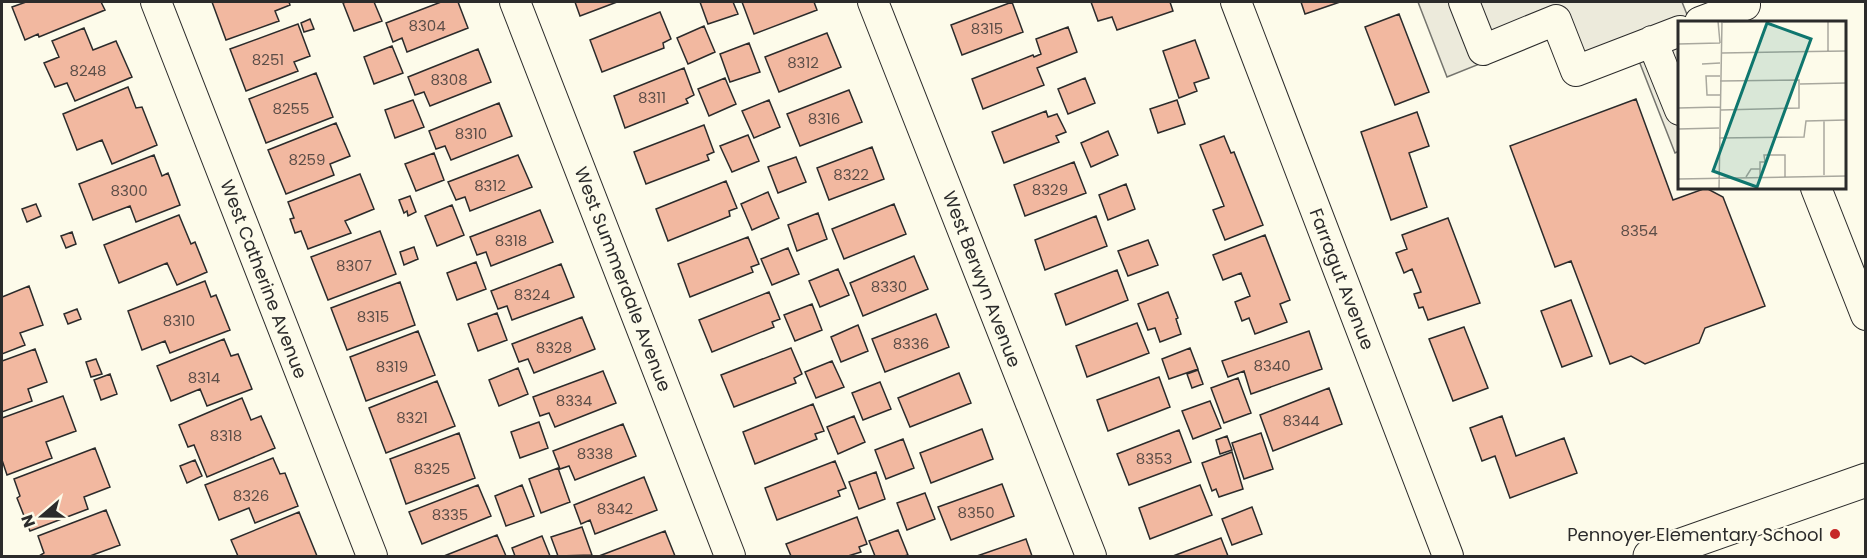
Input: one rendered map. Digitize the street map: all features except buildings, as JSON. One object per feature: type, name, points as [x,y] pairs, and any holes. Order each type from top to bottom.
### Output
[{"type":"main road","points":[[1650,556],[1866,480]]},
{"type":"street","name":"West Catherine Avenue","points":[[156,2],[372,556]]},
{"type":"street","name":"West Summerdale Avenue","points":[[515,2],[730,556]]},
{"type":"street","name":"West Berwyn Avenue","points":[[873,2],[1091,556]]},
{"type":"street","name":"Farragut Avenue","points":[[1236,2],[1448,556]]},
{"type":"street","points":[[1464,2],[1483,50],[1556,20],[1576,71],[1666,36],[1678,99]]},
{"type":"street","points":[[1704,21],[1747,10]]},
{"type":"street","points":[[1816,189],[1866,315]]},
{"type":"shaded area","points":[[1418,2],[1682,2],[1690,21],[1678,21],[1678,152],[1675,153],[1639,61],[1575,86],[1554,34],[1447,77]]},
{"type":"place","name":"Pennoyer Elementary School","points":[[1835,534]]}]
